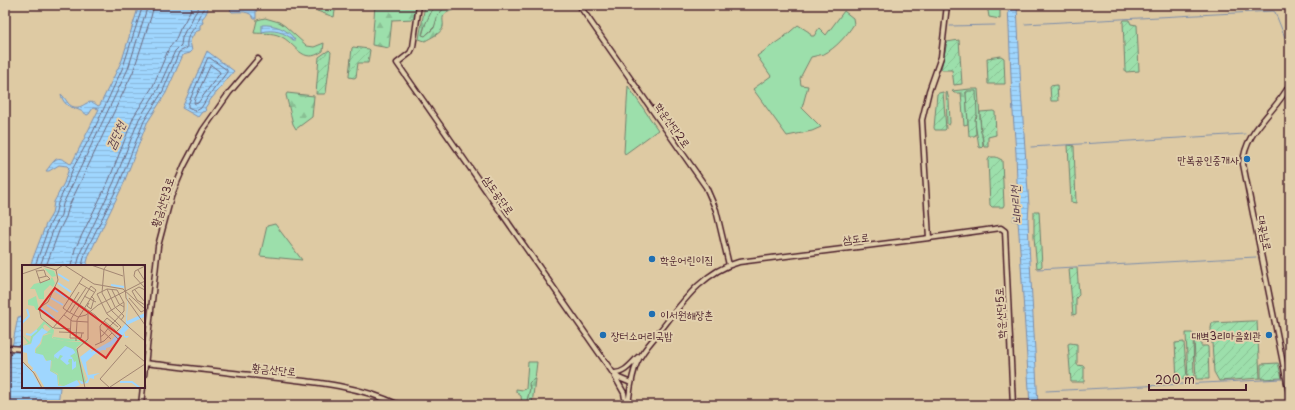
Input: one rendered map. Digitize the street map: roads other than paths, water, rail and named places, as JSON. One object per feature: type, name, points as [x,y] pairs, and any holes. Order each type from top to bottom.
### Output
[{"type":"street","name":"삼도공단로","points":[[419,5],[413,47],[410,54],[397,63],[493,203],[556,290],[613,373],[619,378],[631,382]]},
{"type":"street","name":"학운산단2로","points":[[579,5],[706,187],[716,210],[729,265]]},
{"type":"street","points":[[929,238],[922,120],[929,91],[940,57],[947,5]]},
{"type":"street","name":"황금산단3로","points":[[145,363],[158,246],[171,197],[187,160],[206,125],[229,93],[258,59]]},
{"type":"street","name":"대곶남로","points":[[1290,84],[1279,101],[1250,138],[1244,151],[1243,164],[1290,398]]},
{"type":"street","name":"학운산단5로","points":[[994,229],[1001,228],[1005,232],[1013,405]]},
{"type":"street","name":"삼도로","points":[[627,405],[636,364],[647,348],[691,292],[709,276],[729,265],[746,261],[994,229]]},
{"type":"street","points":[[10,348],[22,349]]},
{"type":"street","points":[[627,405],[624,393],[613,373],[619,373],[624,370],[647,348]]},
{"type":"street","name":"황금산단로","points":[[145,363],[334,386],[362,391],[399,405]]},
{"type":"street","points":[[141,405],[143,388]]},
{"type":"water","name":"검단천","points":[[139,5],[208,5],[208,9],[202,19],[203,23],[200,25],[200,30],[195,32],[190,41],[192,51],[183,55],[166,93],[147,123],[123,185],[89,255],[86,265],[30,265],[46,224],[52,214],[54,202],[64,183],[69,168],[67,166],[59,165],[49,171],[46,171],[56,159],[59,158],[70,164],[72,163],[99,109],[93,108],[87,115],[65,103],[61,94],[70,105],[74,107],[81,106],[88,102],[94,103],[98,106],[100,105],[122,60]]},
{"type":"water","points":[[234,5],[256,5],[256,19],[248,13],[232,12],[230,10]]},
{"type":"water","points":[[1008,5],[1017,5],[1029,206],[1029,244],[1038,405],[1030,405],[1018,222],[1013,220],[1015,213],[1018,211]]},
{"type":"water","points":[[262,25],[271,25],[285,30],[295,40],[279,32],[262,32]]},
{"type":"water","points":[[207,51],[234,71],[211,99],[205,108],[206,111],[202,112],[198,117],[182,108]]},
{"type":"water","points":[[22,316],[22,388],[60,388],[58,405],[5,405],[5,382],[18,317]]},
{"type":"waterway","points":[[1025,24],[1273,11],[1275,12],[1290,50]]},
{"type":"waterway","points":[[950,26],[995,25]]},
{"type":"waterway","points":[[1031,147],[1245,134]]},
{"type":"waterway","points":[[1038,269],[1256,257]]},
{"type":"waterway","points":[[1046,391],[1282,379]]},
{"type":"place","name":"만복공인중개사","points":[[1247,159]]},
{"type":"place","name":"학운어린이집","points":[[652,259]]},
{"type":"place","name":"이서원해장촌","points":[[652,314]]},
{"type":"place","name":"장터소머리국밥","points":[[603,335]]},
{"type":"place","name":"대벽3리마을회관","points":[[1269,335]]},
{"type":"water label","name":"뇌머리천","points":[[1015,205]]}]
